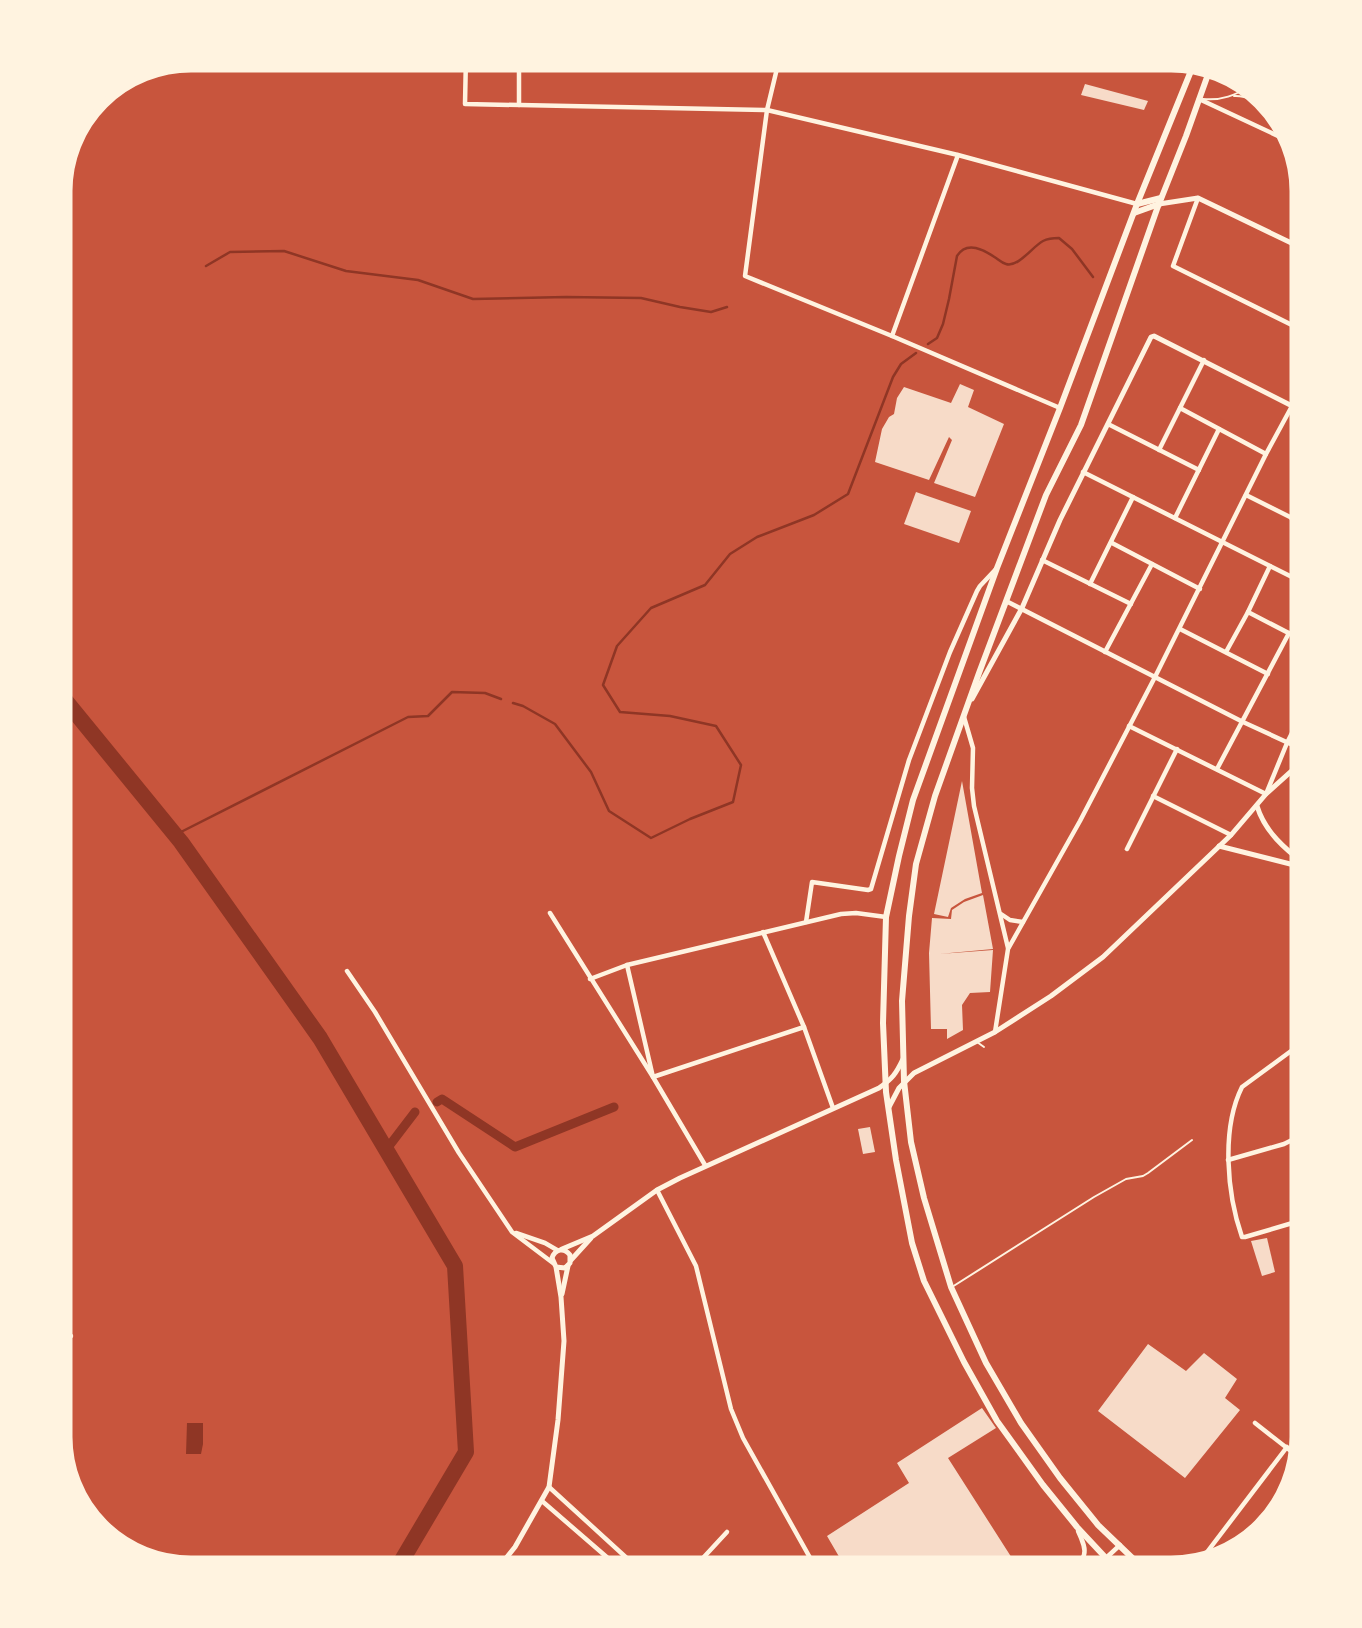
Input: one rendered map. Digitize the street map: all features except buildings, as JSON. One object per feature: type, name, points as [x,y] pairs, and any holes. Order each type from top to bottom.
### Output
[{"type":"main road","points":[[1106,1559],[1076,1527],[997,1421],[924,1281],[912,1243],[885,1083],[883,1023],[886,917],[914,800],[997,568],[1191,71]]},
{"type":"main road","points":[[1135,1560],[1098,1525],[1021,1423],[986,1363],[951,1287],[911,1142],[904,1081],[902,992],[916,864],[935,796],[1046,495],[1081,425],[1208,74]]},
{"type":"main road","points":[[1137,204],[1160,201]]},
{"type":"main road","points":[[1134,213],[1160,201]]},
{"type":"street","points":[[466,68],[465,104],[767,110],[958,155],[1137,204]]},
{"type":"street","points":[[519,68],[519,105]]},
{"type":"street","points":[[777,69],[767,110],[746,276],[1060,408]]},
{"type":"street","points":[[1199,99],[1280,137]]},
{"type":"street","points":[[892,336],[958,155]]},
{"type":"street","points":[[1198,198],[1173,266],[1294,326]]},
{"type":"street","points":[[1160,201],[1198,198],[1294,244]]},
{"type":"street","points":[[995,1032],[1008,949],[1080,821],[1292,406],[1152,336],[1083,472],[1021,608],[963,715],[974,748],[974,806],[1008,949]]},
{"type":"street","points":[[1158,451],[1204,360]]},
{"type":"street","points":[[1181,408],[1266,454]]},
{"type":"street","points":[[1108,424],[1199,470]]},
{"type":"street","points":[[1175,518],[1219,429]]},
{"type":"street","points":[[1083,472],[1294,578]]},
{"type":"street","points":[[1246,495],[1292,519],[1294,515]]},
{"type":"street","points":[[1090,584],[1133,497]]},
{"type":"street","points":[[1112,543],[1200,589]]},
{"type":"street","points":[[1042,560],[1130,604]]},
{"type":"street","points":[[1105,652],[1152,564]]},
{"type":"street","points":[[1226,652],[1270,566]]},
{"type":"street","points":[[806,922],[811,882],[871,889],[909,760],[950,652],[977,591],[997,568]]},
{"type":"street","points":[[1006,601],[1294,746]]},
{"type":"street","points":[[1248,612],[1294,636]]},
{"type":"street","points":[[1180,629],[1268,674]]},
{"type":"street","points":[[1217,769],[1289,633]]},
{"type":"street","points":[[1129,726],[1266,794]]},
{"type":"street","points":[[1266,794],[1294,729]]},
{"type":"street","points":[[1127,849],[1177,749]]},
{"type":"street","points":[[888,1108],[904,1081],[914,1073],[995,1032],[1051,996],[1103,957],[1231,835],[1266,794],[1294,769]]},
{"type":"street","points":[[1153,796],[1231,835]]},
{"type":"street","points":[[1257,806],[1271,833],[1294,855]]},
{"type":"street","points":[[1219,846],[1293,865]]},
{"type":"street","points":[[550,913],[705,1165]]},
{"type":"street","points":[[590,979],[627,965],[848,913],[886,917]]},
{"type":"street","points":[[1000,913],[1010,920],[1023,922]]},
{"type":"street","points":[[763,932],[804,1027],[833,1108]]},
{"type":"street","points":[[627,965],[653,1077]]},
{"type":"street","points":[[347,971],[375,1012],[459,1153],[512,1231],[560,1269],[570,1263],[593,1236]]},
{"type":"street","points":[[653,1077],[804,1027]]},
{"type":"street","points":[[1294,1049],[1242,1087],[1233,1113],[1228,1160],[1235,1211],[1243,1237],[1294,1222]]},
{"type":"street","points":[[505,1560],[515,1547],[549,1487],[564,1341],[561,1297],[552,1258],[560,1250],[593,1236],[657,1190],[705,1165],[866,1094],[894,1076],[903,1058]]},
{"type":"street","points":[[1228,1160],[1294,1139]]},
{"type":"street","points":[[657,1190],[696,1266],[736,1423],[811,1560]]},
{"type":"street","points":[[512,1231],[567,1251],[570,1255],[561,1297]]},
{"type":"street","points":[[1255,1423],[1293,1452]]},
{"type":"street","points":[[1205,1555],[1287,1447]]},
{"type":"street","points":[[549,1487],[629,1560]]},
{"type":"street","points":[[542,1501],[611,1560]]},
{"type":"street","points":[[1076,1527],[1085,1546],[1085,1554],[1081,1560]]},
{"type":"street","points":[[703,1558],[727,1532]]},
{"type":"street","points":[[604,1553],[612,1545]]},
{"type":"street","points":[[1106,1559],[1120,1545]]},
{"type":"lane","points":[[1234,96],[1242,91]]},
{"type":"lane","points":[[1199,99],[1214,100],[1241,95],[1251,98]]},
{"type":"lane","points":[[976,1041],[984,1047]]},
{"type":"lane","points":[[951,1287],[1126,1178],[1146,1175],[1192,1140]]},
{"type":"shaded area","points":[[187,1423],[203,1423],[201,1454],[186,1454]]},
{"type":"waterway","points":[[928,344],[937,338],[943,324],[957,256],[966,248],[976,248],[1003,263],[1011,264],[1043,241],[1059,238],[1072,249],[1093,277]]},
{"type":"waterway","points":[[206,266],[230,252],[284,251],[346,271],[418,280],[473,299],[641,298],[711,312],[727,307]]},
{"type":"waterway","points":[[513,703],[555,724],[591,772],[609,811],[651,838],[733,802],[741,765],[716,726],[670,716],[620,712],[603,685],[617,646],[651,608],[705,585],[730,554],[757,537],[814,515],[848,494],[893,377],[901,364],[916,353]]},
{"type":"waterway","points":[[175,835],[408,717],[428,716],[452,692],[485,693],[501,699]]},
{"type":"waterway","points":[[69,704],[181,842],[320,1038],[455,1266],[466,1452],[402,1560]]},
{"type":"waterway","points":[[437,1102],[442,1099],[515,1147],[614,1107]]},
{"type":"waterway","points":[[386,1150],[415,1112]]}]
